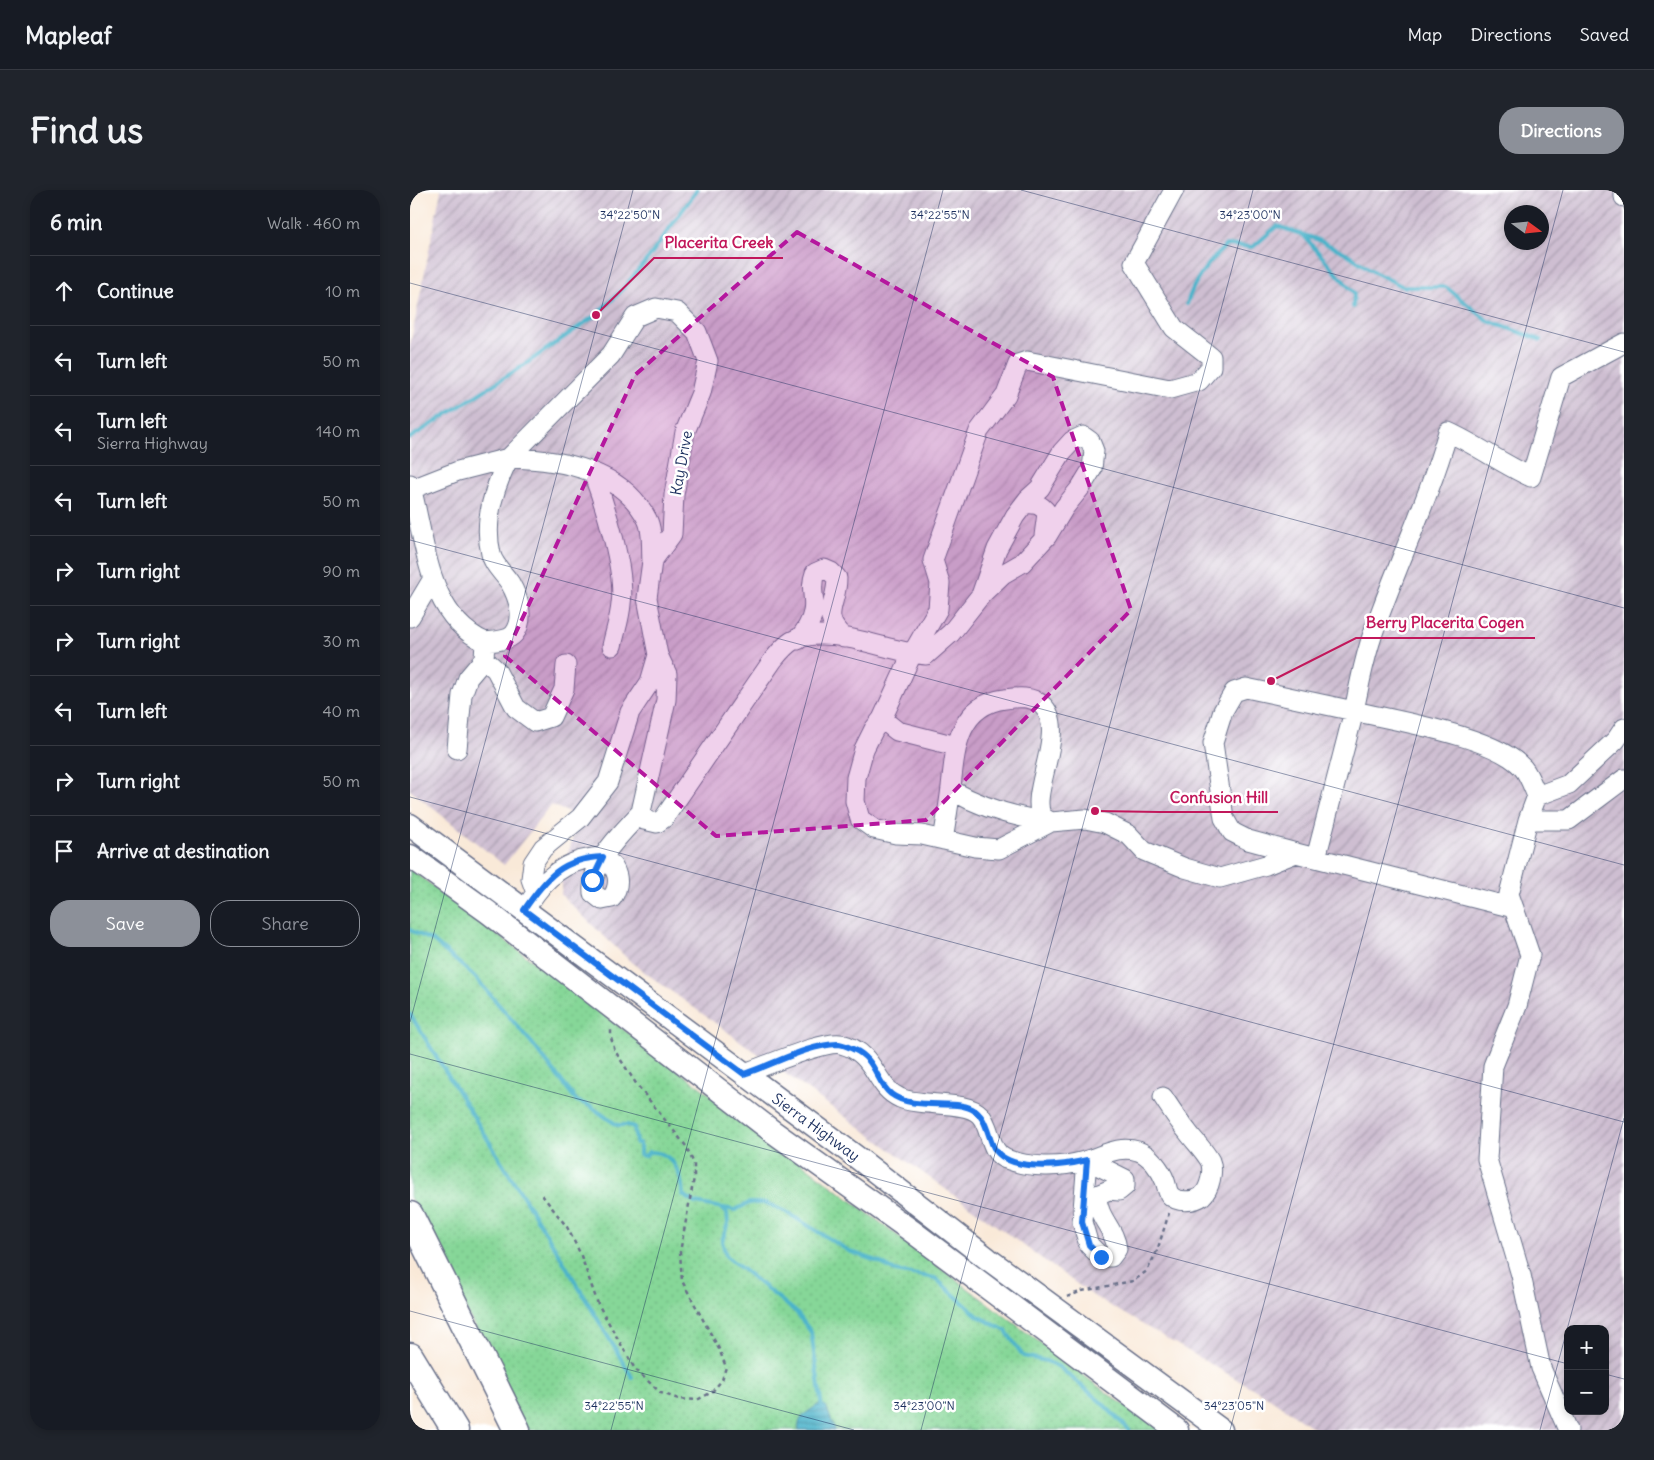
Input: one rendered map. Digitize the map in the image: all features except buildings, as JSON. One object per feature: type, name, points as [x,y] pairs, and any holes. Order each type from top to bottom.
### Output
[{"type":"highway","points":[[410,1215],[517,1430]]},
{"type":"highway","points":[[410,1356],[455,1430]]},
{"type":"highway","points":[[410,1385],[438,1430]]},
{"type":"main road","name":"Sierra Highway","points":[[410,825],[530,901],[744,1074],[1221,1430]]},
{"type":"main road","name":"Sierra Highway","points":[[410,856],[488,912],[726,1096],[1177,1430]]},
{"type":"main road","points":[[726,1096],[744,1074]]},
{"type":"street","points":[[1051,822],[999,849],[975,847],[922,834],[896,834],[874,829],[860,819],[855,801],[856,778],[864,749],[874,729],[882,719],[912,654],[938,609],[940,583],[933,560],[979,431],[1006,396],[1018,364],[1027,361],[1170,389],[1199,380],[1211,367],[1211,357],[1174,328],[1134,263],[1174,190]]},
{"type":"street","points":[[1624,190],[1624,197]]},
{"type":"street","name":"Kay Drive","points":[[509,458],[610,355],[635,317],[656,308],[677,312],[698,332],[708,361],[700,393],[685,432],[674,495],[672,534],[652,561],[647,598],[658,655],[650,682],[630,712],[608,782],[580,818],[543,848],[532,864],[530,901]]},
{"type":"street","points":[[1316,858],[1376,623],[1434,479],[1448,432],[1473,443],[1506,466],[1531,477],[1561,377],[1624,343]]},
{"type":"street","points":[[641,812],[644,820],[650,822],[657,823],[664,818],[773,660],[782,649],[798,640],[812,636],[844,638],[887,646],[912,654],[926,655],[945,638],[981,595],[1002,574],[1022,563],[1043,540],[1092,469],[1094,452],[1090,441],[1083,436],[1072,441],[1062,452],[1040,488],[1024,504],[997,549],[981,595]]},
{"type":"street","points":[[457,749],[462,695],[468,678],[484,651],[514,635],[520,622],[519,604],[510,584],[491,556],[489,518],[496,484],[509,458]]},
{"type":"street","points":[[566,665],[564,689],[551,718],[535,722],[516,708],[484,651],[452,619],[432,580],[415,522],[411,486],[458,471],[509,458],[531,458],[581,468],[608,479],[631,498],[648,520],[652,561]]},
{"type":"street","points":[[593,473],[604,506],[619,569],[622,603],[612,646]]},
{"type":"street","points":[[1024,504],[1033,503],[1042,506],[1047,513],[1043,540]]},
{"type":"street","points":[[798,640],[808,627],[814,610],[811,583],[815,573],[824,569],[831,572],[837,578],[837,587],[829,613],[831,622],[844,638]]},
{"type":"street","points":[[410,617],[432,580]]},
{"type":"street","points":[[530,901],[547,878],[563,866],[603,857],[641,812],[666,700],[667,674],[658,655]]},
{"type":"street","points":[[1514,908],[1296,853],[1248,840],[1232,832],[1224,818],[1213,743],[1223,711],[1234,692],[1246,688],[1354,711],[1448,734],[1504,752],[1524,769],[1536,796],[1509,894],[1514,908],[1530,956],[1517,1006],[1493,1066],[1487,1159],[1521,1275],[1541,1368],[1568,1430]]},
{"type":"street","points":[[943,840],[956,746],[964,725],[978,710],[991,702],[1021,697],[1035,700],[1044,706],[1049,722],[1051,744],[1039,806],[1043,816],[1051,822]]},
{"type":"street","points":[[882,719],[897,730],[956,746]]},
{"type":"street","points":[[1536,796],[1569,784],[1616,740],[1624,728]]},
{"type":"street","points":[[1528,820],[1569,820],[1624,779]]},
{"type":"street","points":[[951,790],[978,805],[1030,820],[1051,822],[1085,818],[1104,823],[1129,835],[1144,851],[1185,868],[1220,878],[1266,865],[1296,853]]},
{"type":"street","points":[[744,1074],[808,1051],[840,1044],[862,1053],[890,1094],[909,1102],[971,1108],[981,1115],[994,1148],[1003,1158],[1019,1164],[1065,1166],[1087,1160],[1104,1152],[1123,1149],[1140,1151],[1155,1163],[1165,1180],[1169,1194],[1174,1198],[1192,1201],[1203,1196],[1210,1184],[1211,1163],[1163,1097]]},
{"type":"street","points":[[1087,1160],[1125,1179],[1125,1186],[1119,1191],[1109,1190],[1097,1195],[1097,1209],[1116,1238],[1118,1249],[1110,1257],[1101,1257],[1089,1245],[1082,1222],[1087,1160]]},
{"type":"path","points":[[542,1195],[567,1227],[580,1253],[598,1304],[635,1369],[661,1393],[679,1399],[697,1400],[712,1392],[722,1380],[726,1367],[719,1349],[682,1281],[680,1252],[694,1178],[694,1164],[686,1146],[647,1099],[615,1051],[610,1034],[617,1012]]},
{"type":"path","points":[[1054,1307],[1069,1296],[1082,1290],[1132,1281],[1147,1271],[1157,1251],[1174,1198]]},
{"type":"highlighted area","points":[[797,232],[1053,377],[1131,610],[926,820],[716,836],[505,656],[635,375]]},
{"type":"shaded area","points":[[441,190],[1624,190],[1624,1430],[1316,1430],[1271,1399],[1095,1297],[632,963],[561,895],[563,867],[580,817],[551,805],[504,865],[410,790],[410,346]]},
{"type":"green space","points":[[410,869],[1111,1396],[1161,1430],[526,1430],[410,1197]]},
{"type":"water","points":[[819,1404],[826,1406],[835,1430],[799,1430],[802,1417]]},
{"type":"waterway","points":[[410,438],[524,365],[596,315],[620,292],[649,257],[697,190]]},
{"type":"waterway","points":[[1187,304],[1202,272],[1226,245],[1253,247],[1277,226],[1316,239],[1346,253],[1374,272],[1404,287],[1446,287],[1488,321],[1541,340]]},
{"type":"waterway","points":[[1304,236],[1354,293],[1353,307]]},
{"type":"waterway","points":[[410,930],[433,941],[474,976],[531,1042],[577,1101],[590,1106],[617,1125],[634,1127],[636,1143],[640,1143],[640,1155],[645,1156],[649,1152],[665,1155],[678,1172],[683,1195],[695,1203],[735,1210],[749,1203],[766,1203],[786,1212],[849,1251],[879,1262],[895,1271],[935,1278],[978,1316],[1006,1331],[1023,1356],[1046,1361],[1059,1367],[1102,1403],[1129,1430]]},
{"type":"waterway","points":[[410,1014],[560,1256],[632,1377]]},
{"type":"waterway","points":[[721,1208],[727,1213],[728,1223],[722,1241],[726,1256],[796,1312],[811,1332],[822,1408]]},
{"type":"place","name":"Placerita Creek","points":[[596,315]]},
{"type":"place","name":"Berry Placerita Cogen","points":[[1271,681]]},
{"type":"place","name":"Confusion Hill","points":[[1095,811]]},
{"type":"route","points":[[592,880],[603,857],[593,857],[563,866],[547,878],[524,910],[744,1074],[816,1048],[840,1044],[862,1053],[890,1094],[909,1102],[971,1108],[981,1115],[994,1148],[1003,1158],[1019,1164],[1065,1166],[1087,1160],[1082,1222],[1089,1245],[1101,1257]]}]
